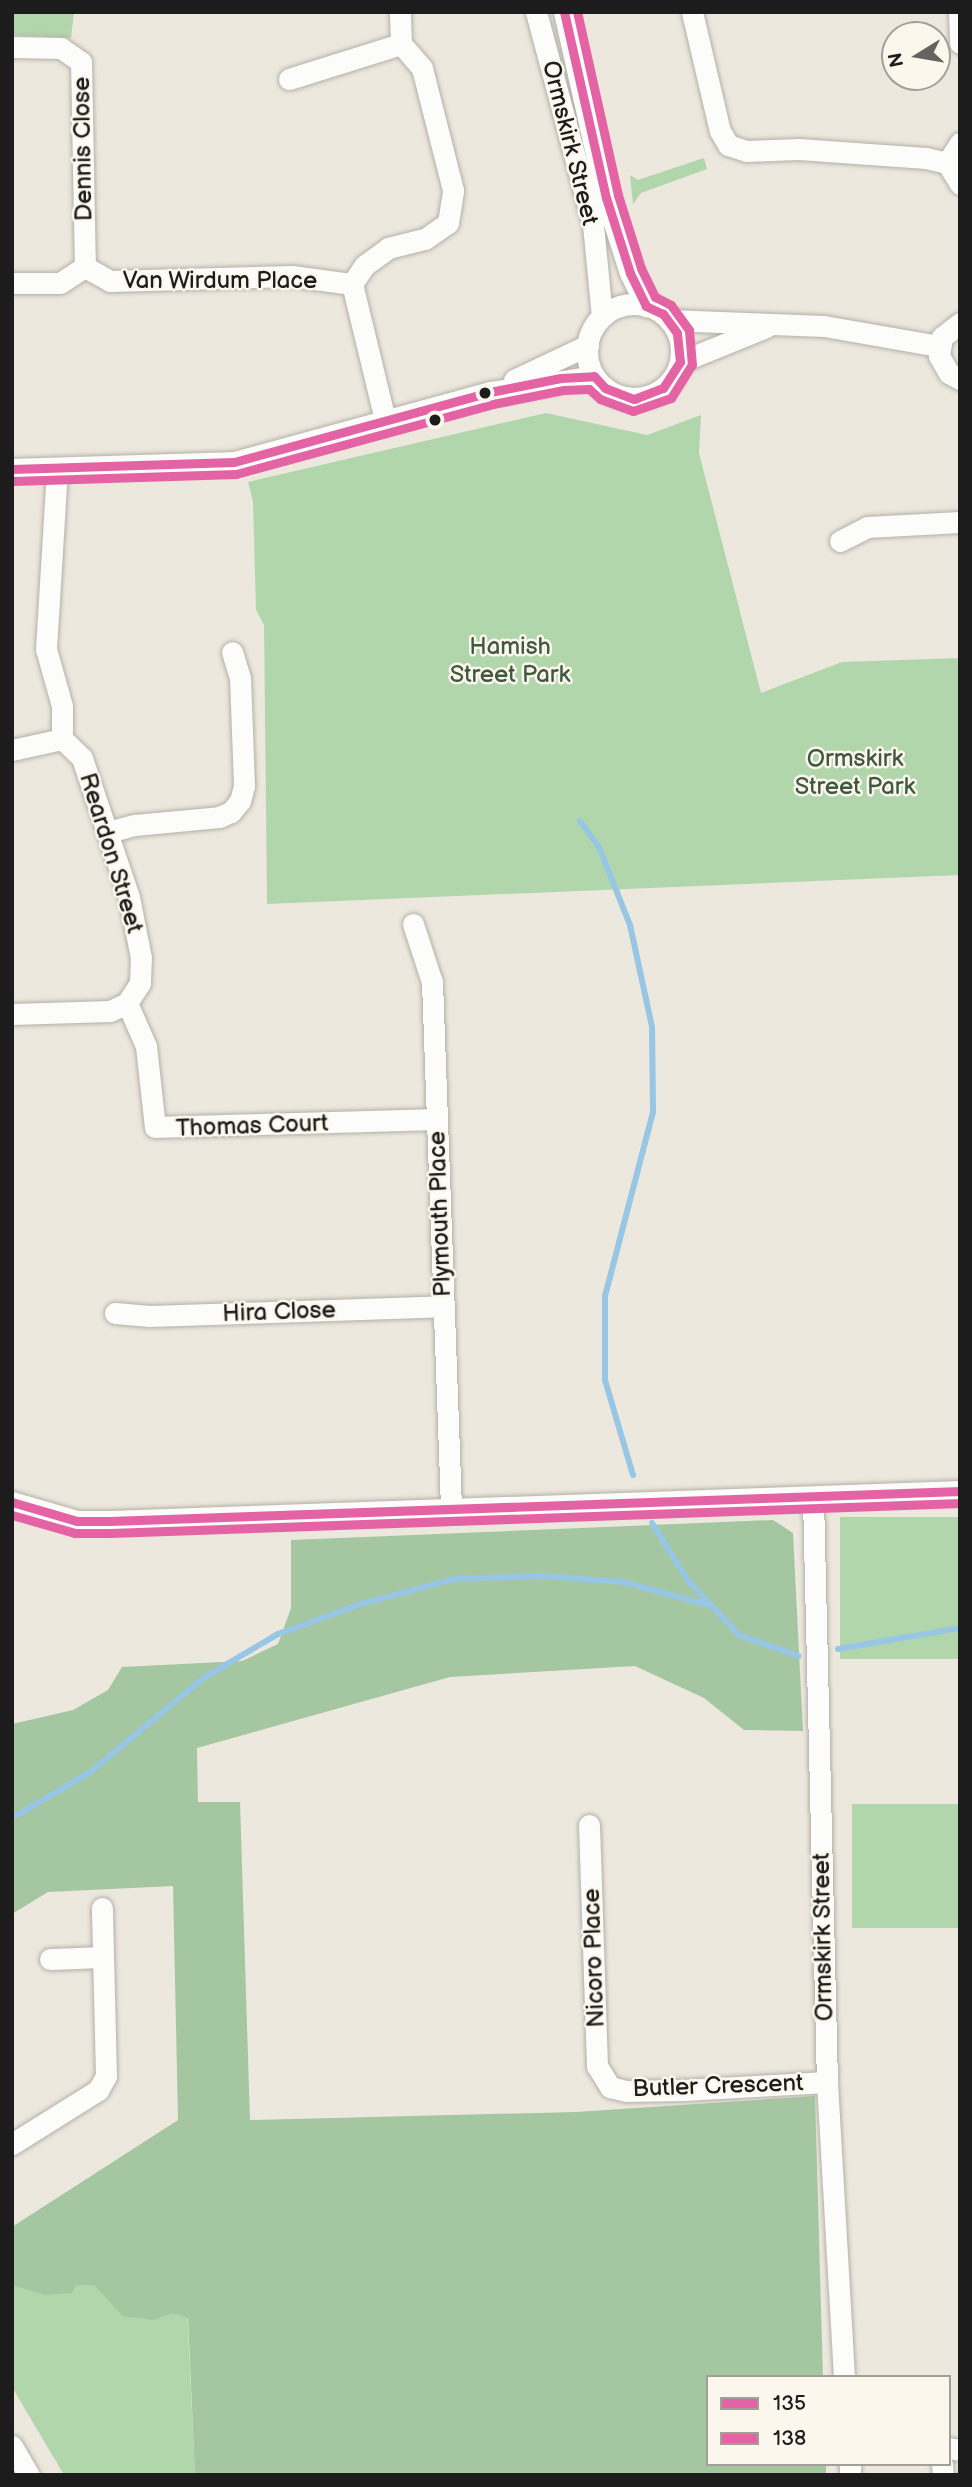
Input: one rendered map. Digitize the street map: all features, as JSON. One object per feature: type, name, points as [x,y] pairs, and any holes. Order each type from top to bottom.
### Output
[{"type":"street","points":[[385,420],[352,284],[365,265],[388,248],[425,239],[448,223],[453,190],[436,112],[422,68],[401,44],[400,12]]},
{"type":"street","name":"Ormskirk Street","points":[[536,12],[593,225],[602,317]]},
{"type":"street","name":"Ormskirk Street","points":[[564,12],[606,198],[630,273],[646,306]]},
{"type":"street","points":[[692,12],[720,131],[728,145],[746,150],[799,149],[947,163]]},
{"type":"street","points":[[959,12],[960,43]]},
{"type":"street","points":[[289,79],[401,44]]},
{"type":"street","name":"Dennis Close","points":[[12,47],[61,48],[81,62],[85,267]]},
{"type":"street","points":[[947,163],[960,143]]},
{"type":"street","points":[[947,163],[960,184]]},
{"type":"street","points":[[12,283],[60,283],[85,267]]},
{"type":"street","name":"Van Wirdum Place","points":[[85,267],[110,281],[292,276],[352,284]]},
{"type":"street","points":[[669,320],[681,347],[680,362],[663,388],[642,397],[619,396],[594,376],[588,345],[602,317],[615,308],[646,306],[669,320],[824,326],[939,346]]},
{"type":"street","points":[[960,323],[949,329],[939,346],[943,365],[960,379]]},
{"type":"street","points":[[680,362],[775,324]]},
{"type":"street","points":[[490,391],[588,345]]},
{"type":"street","points":[[12,468],[234,462],[490,391],[594,376]]},
{"type":"street","points":[[12,750],[62,738],[62,706],[46,649],[57,468]]},
{"type":"street","points":[[840,541],[867,527],[960,522]]},
{"type":"street","points":[[108,832],[135,825],[219,817],[231,813],[240,801],[244,786],[240,678],[232,652]]},
{"type":"street","name":"Reardon Street","points":[[62,738],[82,758],[129,898],[141,958],[139,983],[127,1003]]},
{"type":"street","name":"Plymouth Place","points":[[413,924],[432,982],[451,1507]]},
{"type":"street","points":[[12,1014],[110,1011],[127,1003]]},
{"type":"street","name":"Thomas Court","points":[[127,1003],[146,1046],[155,1127],[437,1119]]},
{"type":"street","name":"Hira Close","points":[[114,1313],[150,1316],[444,1306]]},
{"type":"street","points":[[12,1502],[46,1514],[88,1521],[960,1491]]},
{"type":"street","name":"Ormskirk Street","points":[[813,1498],[827,2082],[844,2375]]},
{"type":"street","name":"Nicoro Place","points":[[589,1825],[597,2066],[610,2087]]},
{"type":"street","points":[[12,2144],[98,2090],[106,2076],[102,1908]]},
{"type":"street","points":[[50,1959],[103,1957]]},
{"type":"street","name":"Butler Crescent","points":[[610,2087],[684,2090],[827,2082]]},
{"type":"street","points":[[12,2446],[29,2475]]},
{"type":"green space","points":[[12,12],[74,12],[71,38],[12,35]]},
{"type":"green space","points":[[704,158],[707,169],[641,193],[633,204],[630,175],[638,180]]},
{"type":"green space","name":"Hamish Street Park","points":[[546,413],[647,435],[701,415],[699,453],[761,693],[842,662],[960,658],[960,875],[267,904],[264,625],[256,610],[253,502],[248,482]]},
{"type":"green space","points":[[840,1517],[960,1517],[960,1659],[840,1659]]},
{"type":"green space","points":[[773,1520],[793,1533],[803,1731],[744,1730],[704,1698],[635,1666],[450,1677],[197,1748],[198,1802],[240,1802],[250,2120],[576,2112],[815,2096],[823,2375],[706,2375],[706,2466],[826,2466],[826,2475],[195,2475],[188,2318],[173,2313],[153,2320],[123,2316],[94,2285],[76,2285],[72,2293],[45,2295],[12,2285],[12,2227],[178,2120],[173,1886],[48,1892],[12,1914],[12,1724],[73,1710],[108,1690],[122,1667],[242,1661],[278,1644],[291,1608],[291,1540]]},
{"type":"green space","points":[[852,1804],[960,1804],[960,1928],[852,1928]]},
{"type":"green space","points":[[178,2121],[195,2475],[64,2475],[12,2387],[12,2227]]},
{"type":"waterway","points":[[580,821],[599,847],[630,925],[652,1027],[653,1112],[605,1296],[605,1380],[633,1475]]},
{"type":"waterway","points":[[652,1523],[689,1582],[739,1635],[798,1656]]},
{"type":"waterway","points":[[12,1818],[90,1772],[205,1677],[278,1634],[361,1604],[454,1579],[542,1576],[623,1582],[712,1606]]},
{"type":"waterway","points":[[838,1649],[960,1628]]},
{"type":"transit line","name":"135","points":[[12,469],[234,462],[490,392],[561,378],[594,376],[605,388],[634,399],[663,388],[680,362],[677,333],[663,314],[646,306],[630,273],[606,198],[564,12]]},
{"type":"transit line","name":"138","points":[[12,481],[236,474],[493,404],[563,390],[589,389],[600,399],[633,411],[671,398],[692,365],[689,330],[671,305],[655,297],[641,268],[618,195],[577,12]]},
{"type":"transit line","name":"135","points":[[12,1502],[77,1521],[110,1521],[960,1491]]},
{"type":"transit line","name":"138","points":[[12,1515],[75,1533],[110,1533],[960,1503]]},
{"type":"park label","name":"Ormskirk Street Park","points":[[855,773]]}]
